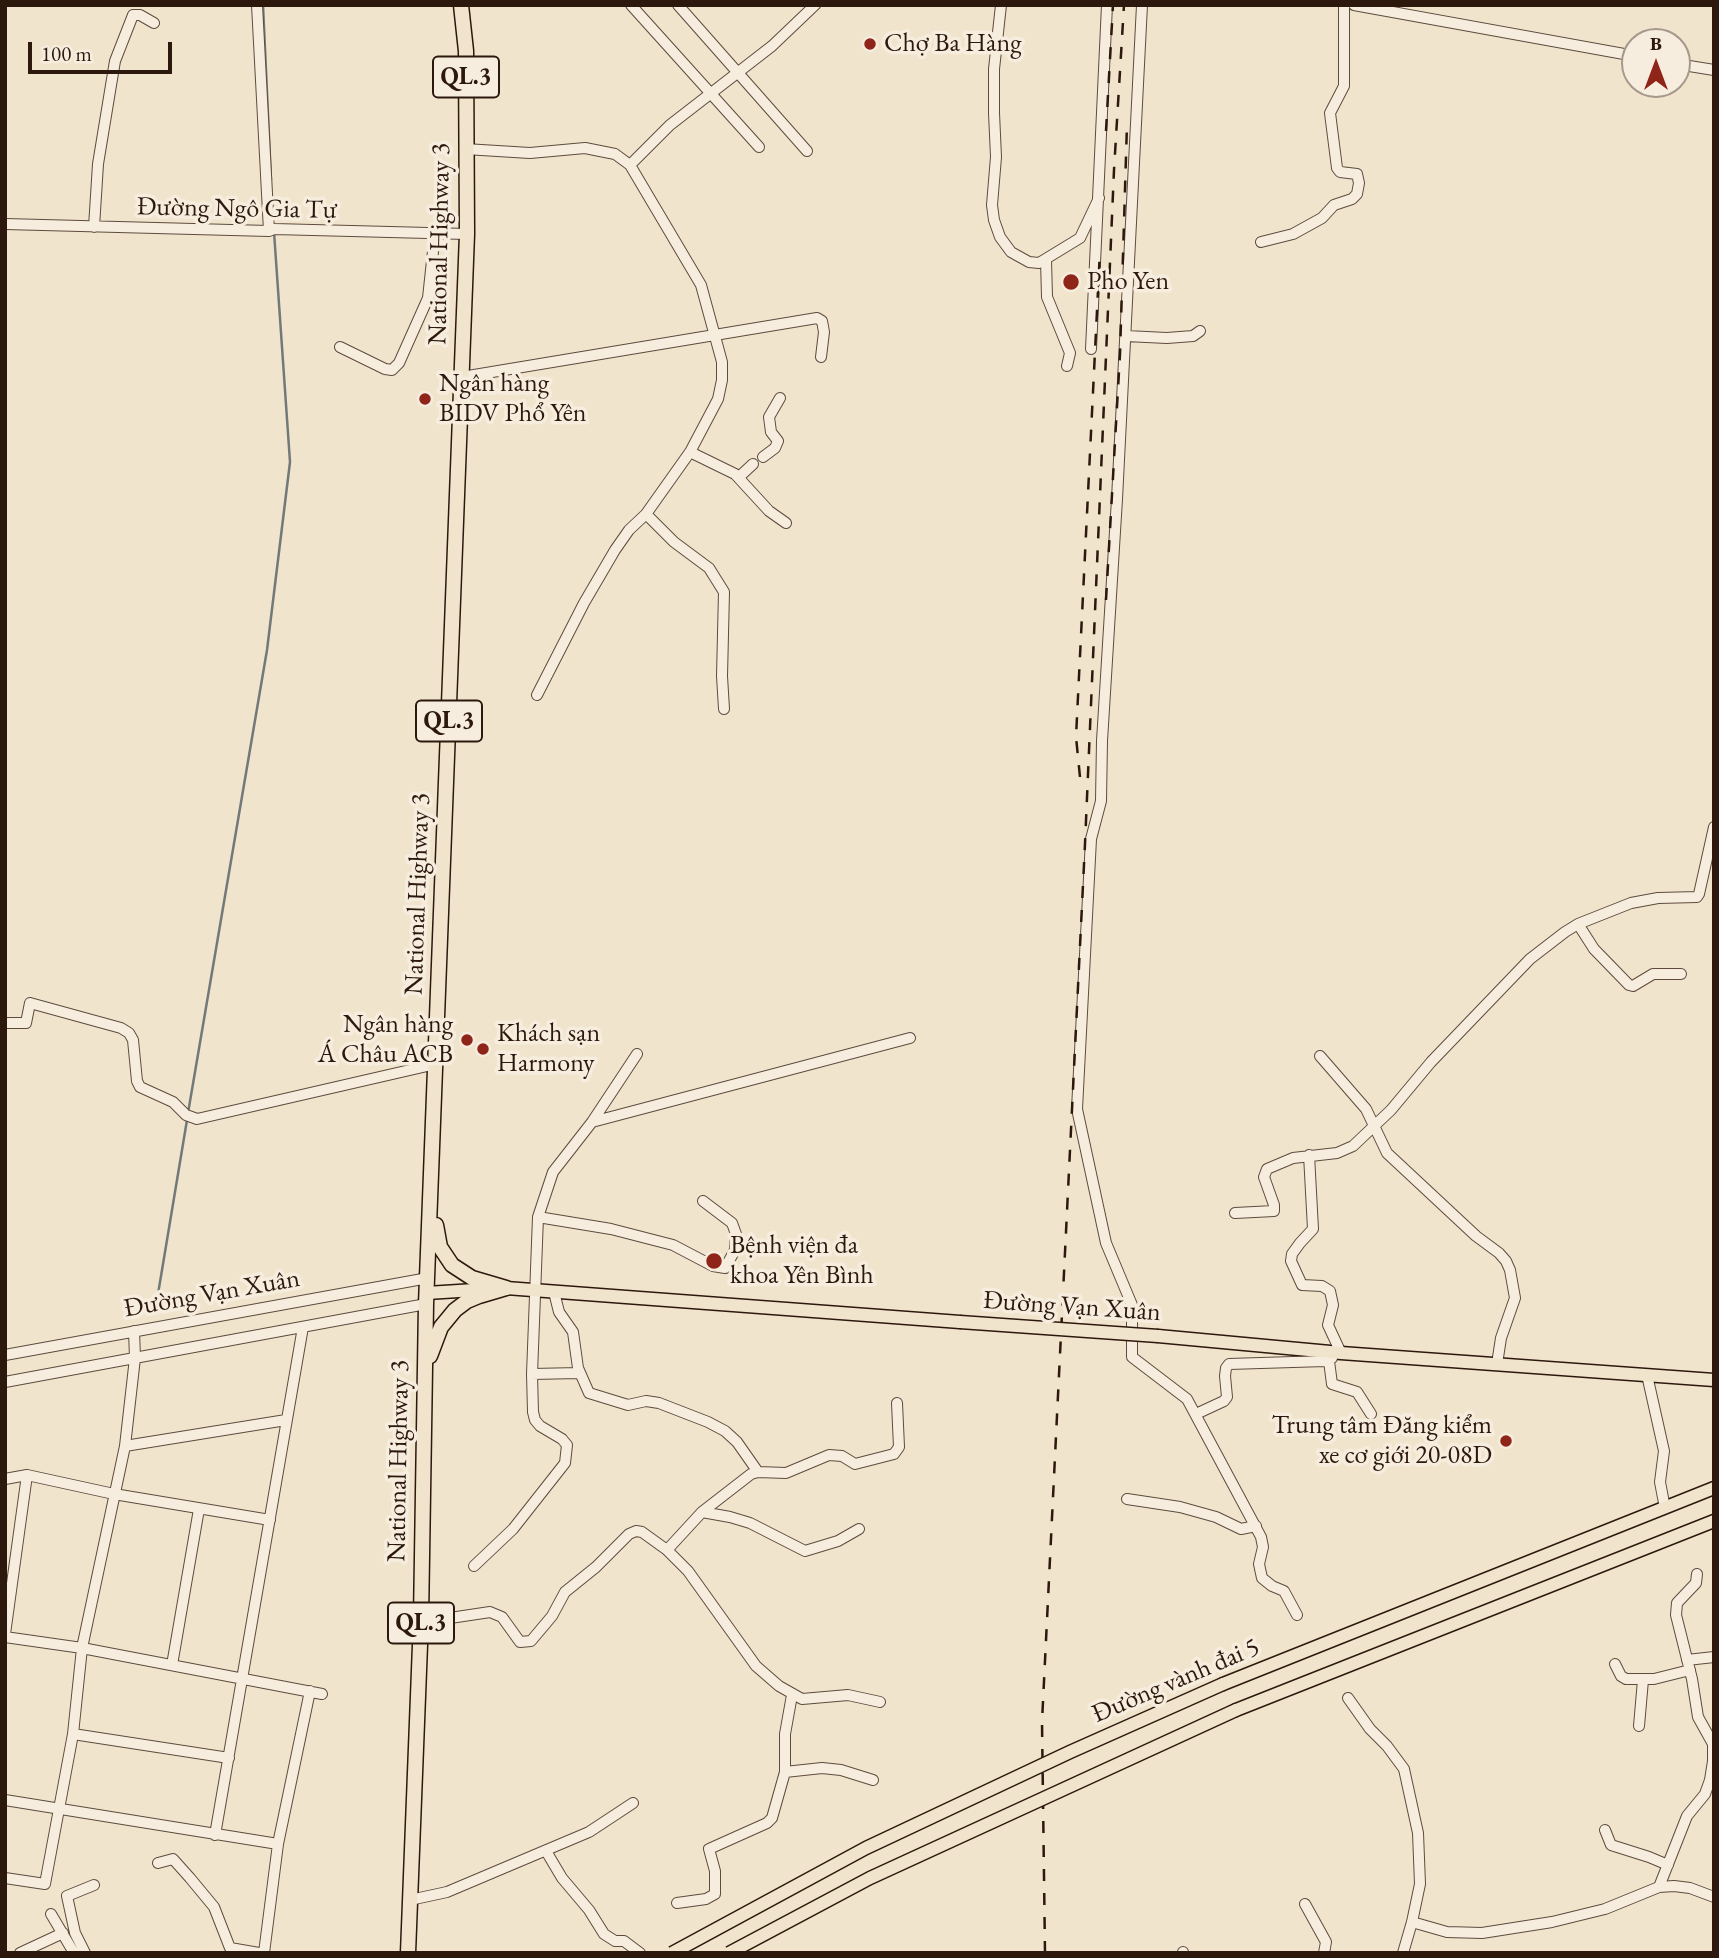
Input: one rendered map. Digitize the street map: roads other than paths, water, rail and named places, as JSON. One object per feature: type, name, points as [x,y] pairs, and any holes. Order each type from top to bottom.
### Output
[{"type":"highway","name":"National Highway 3","points":[[408,1953],[421,1619],[427,1292],[467,234],[466,51],[461,5]]},
{"type":"highway","points":[[432,1192],[437,1235],[446,1259],[460,1272],[472,1278],[506,1288]]},
{"type":"highway","points":[[426,1371],[441,1328],[455,1310],[467,1301],[506,1288]]},
{"type":"main road","name":"Đường Vạn Xuân","points":[[427,1292],[506,1288],[1158,1336],[1334,1356],[1497,1364],[1714,1380]]},
{"type":"main road","name":"Đường vành đai 5","points":[[672,1953],[866,1848],[1070,1752],[1223,1684],[1714,1488]]},
{"type":"main road","name":"Đường vành đai 5","points":[[729,1953],[870,1878],[1236,1710],[1714,1521]]},
{"type":"street","points":[[257,5],[269,232]]},
{"type":"street","points":[[631,5],[759,147]]},
{"type":"street","points":[[678,5],[807,151]]},
{"type":"street","points":[[630,165],[670,125],[772,46],[816,5]]},
{"type":"street","points":[[1000,5],[995,69],[996,157],[992,205],[1000,237],[1011,252],[1029,262],[1040,263],[1080,238],[1098,198]]},
{"type":"street","points":[[1091,349],[1107,5]]},
{"type":"street","points":[[1142,5],[1101,801],[1091,839],[1077,1109],[1105,1243],[1132,1305],[1132,1357],[1181,1391],[1196,1414],[1263,1542],[1259,1564],[1262,1578],[1284,1591],[1297,1615]]},
{"type":"street","points":[[1261,242],[1293,234],[1322,218],[1334,205],[1352,199],[1357,194],[1357,174],[1340,172],[1337,168],[1330,113],[1344,86],[1344,5]]},
{"type":"street","points":[[1354,5],[1621,53]]},
{"type":"street","points":[[94,227],[98,164],[115,61],[133,15],[140,15],[154,23]]},
{"type":"street","points":[[1691,66],[1714,70]]},
{"type":"street","points":[[465,149],[530,153],[585,148],[615,154],[630,165],[701,285],[722,362],[718,399],[690,452],[646,514],[629,530],[615,550],[584,603],[537,695]]},
{"type":"street","name":"Đường Ngô Gia Tự","points":[[5,224],[269,232],[274,229],[467,234]]},
{"type":"street","points":[[340,346],[385,369],[392,370],[399,363],[428,299],[435,233]]},
{"type":"street","points":[[1046,260],[1047,297],[1070,353],[1068,366]]},
{"type":"street","points":[[462,377],[817,318],[822,321],[824,332],[821,358]]},
{"type":"street","points":[[1126,336],[1167,338],[1193,336],[1200,331]]},
{"type":"street","points":[[762,457],[777,444],[777,438],[769,426],[769,417],[780,398]]},
{"type":"street","points":[[690,452],[739,477],[769,511],[786,523]]},
{"type":"street","points":[[739,477],[753,464]]},
{"type":"street","points":[[646,514],[674,542],[709,568],[724,592],[724,709]]},
{"type":"street","points":[[1235,1213],[1273,1211],[1274,1205],[1265,1171],[1293,1158],[1346,1150],[1391,1110],[1431,1062],[1530,958],[1578,924],[1645,900],[1697,897],[1714,827]]},
{"type":"street","points":[[1578,924],[1594,949],[1629,985],[1633,986],[1653,974],[1681,974]]},
{"type":"street","points":[[5,1023],[26,1023],[30,1003],[121,1028],[129,1033],[133,1040],[140,1087],[173,1102],[189,1116],[202,1119],[436,1064]]},
{"type":"street","points":[[592,1122],[910,1038]]},
{"type":"street","points":[[474,1566],[513,1529],[565,1463],[567,1445],[535,1420],[532,1374],[538,1217],[553,1172],[592,1122],[637,1054]]},
{"type":"street","points":[[1320,1056],[1366,1109],[1387,1153],[1506,1261],[1515,1298],[1501,1338],[1497,1364]]},
{"type":"street","points":[[1309,1155],[1314,1229],[1296,1248],[1291,1261],[1302,1285],[1322,1286],[1330,1291],[1333,1305],[1328,1325],[1334,1356],[1330,1380],[1332,1384],[1357,1392],[1371,1414]]},
{"type":"street","points":[[538,1217],[611,1229],[673,1245],[713,1266],[725,1268],[735,1251],[736,1234],[732,1223],[703,1201]]},
{"type":"street","name":"Đường Vạn Xuân","points":[[5,1382],[303,1327],[427,1292]]},
{"type":"street","name":"Đường Vạn Xuân","points":[[5,1355],[134,1331],[427,1292]]},
{"type":"street","points":[[554,1292],[559,1311],[573,1332],[579,1373],[589,1393],[628,1405],[646,1401],[659,1403],[725,1431],[737,1442],[758,1472]]},
{"type":"street","points":[[215,1835],[303,1327]]},
{"type":"street","points":[[5,1878],[45,1884],[73,1734],[82,1648],[125,1446],[135,1358],[134,1331]]},
{"type":"street","points":[[1196,1414],[1224,1401],[1227,1396],[1225,1376],[1228,1364],[1278,1364],[1334,1356]]},
{"type":"street","points":[[532,1374],[579,1373]]},
{"type":"street","points":[[1647,1375],[1664,1451],[1660,1482],[1664,1503]]},
{"type":"street","points":[[667,1550],[702,1512],[751,1474],[786,1473],[829,1455],[842,1455],[855,1464],[894,1454],[899,1447],[897,1403]]},
{"type":"street","points":[[125,1446],[286,1420]]},
{"type":"street","points":[[5,1479],[27,1475],[114,1494],[270,1520]]},
{"type":"street","points":[[27,1475],[5,1635],[322,1693]]},
{"type":"street","points":[[1127,1499],[1161,1502],[1180,1507],[1216,1517],[1241,1529],[1256,1526]]},
{"type":"street","points":[[172,1665],[199,1509]]},
{"type":"street","points":[[702,1512],[750,1524],[805,1551],[838,1541],[859,1528]]},
{"type":"street","points":[[421,1619],[490,1612],[502,1617],[516,1639],[526,1643],[539,1633],[565,1592],[596,1567],[629,1534],[642,1532],[667,1550],[688,1571],[757,1666],[779,1686],[802,1699],[848,1695],[880,1702]]},
{"type":"street","points":[[1659,1887],[1687,1816],[1705,1794],[1713,1761],[1713,1744],[1698,1717],[1675,1609],[1696,1583],[1697,1574]]},
{"type":"street","points":[[1615,1664],[1621,1676],[1626,1679],[1643,1680],[1714,1657]]},
{"type":"street","points":[[1639,1726],[1643,1680]]},
{"type":"street","points":[[158,1863],[173,1859],[190,1878],[214,1907],[230,1948],[261,1953],[278,1844],[310,1691]]},
{"type":"street","points":[[677,1903],[706,1899],[715,1894],[715,1871],[709,1849],[767,1823],[774,1814],[785,1772],[785,1734],[792,1695]]},
{"type":"street","points":[[1348,1698],[1404,1769],[1418,1833],[1420,1884],[1403,1953]]},
{"type":"street","points":[[73,1734],[229,1758]]},
{"type":"street","points":[[785,1772],[822,1768],[841,1770],[873,1780]]},
{"type":"street","points":[[5,1800],[278,1844]]},
{"type":"street","points":[[410,1900],[447,1892],[589,1832],[633,1803]]},
{"type":"street","points":[[1605,1830],[1611,1845],[1668,1865]]},
{"type":"street","points":[[546,1850],[562,1878],[589,1910],[604,1934],[615,1941],[624,1941],[640,1953]]},
{"type":"street","points":[[85,1953],[75,1933],[66,1896],[94,1885]]},
{"type":"street","points":[[1412,1922],[1460,1933],[1520,1928],[1605,1909],[1659,1887],[1690,1888],[1714,1897]]},
{"type":"street","points":[[1305,1904],[1326,1942],[1324,1953]]},
{"type":"street","points":[[51,1914],[74,1953]]},
{"type":"street","points":[[20,1953],[63,1933]]},
{"type":"waterway","points":[[263,5],[271,180]]},
{"type":"waterway","points":[[188,1113],[267,650],[290,462],[274,232]]},
{"type":"waterway","points":[[157,1300],[187,1120]]},
{"type":"railway","points":[[1106,131],[1113,5]]},
{"type":"railway","points":[[1045,1953],[1042,1722],[1085,844],[1114,170],[1124,5]]},
{"type":"railway","points":[[1106,600],[1120,354],[1127,124]]},
{"type":"railway","points":[[1080,777],[1076,737],[1100,250]]},
{"type":"place","name":"Chợ Ba Hàng","points":[[870,44]]},
{"type":"place","name":"Pho Yen","points":[[1071,282]]},
{"type":"place","name":"Ngân hàng BIDV Phổ Yên","points":[[425,399]]},
{"type":"place","name":"Ngân hàng Á Châu ACB","points":[[467,1040]]},
{"type":"place","name":"Khách sạn Harmony","points":[[483,1049]]},
{"type":"place","name":"Bệnh viện đa khoa Yên Bình","points":[[714,1261]]},
{"type":"place","name":"Trung tâm Đăng kiểm xe cơ giới 20-08D","points":[[1506,1441]]}]
